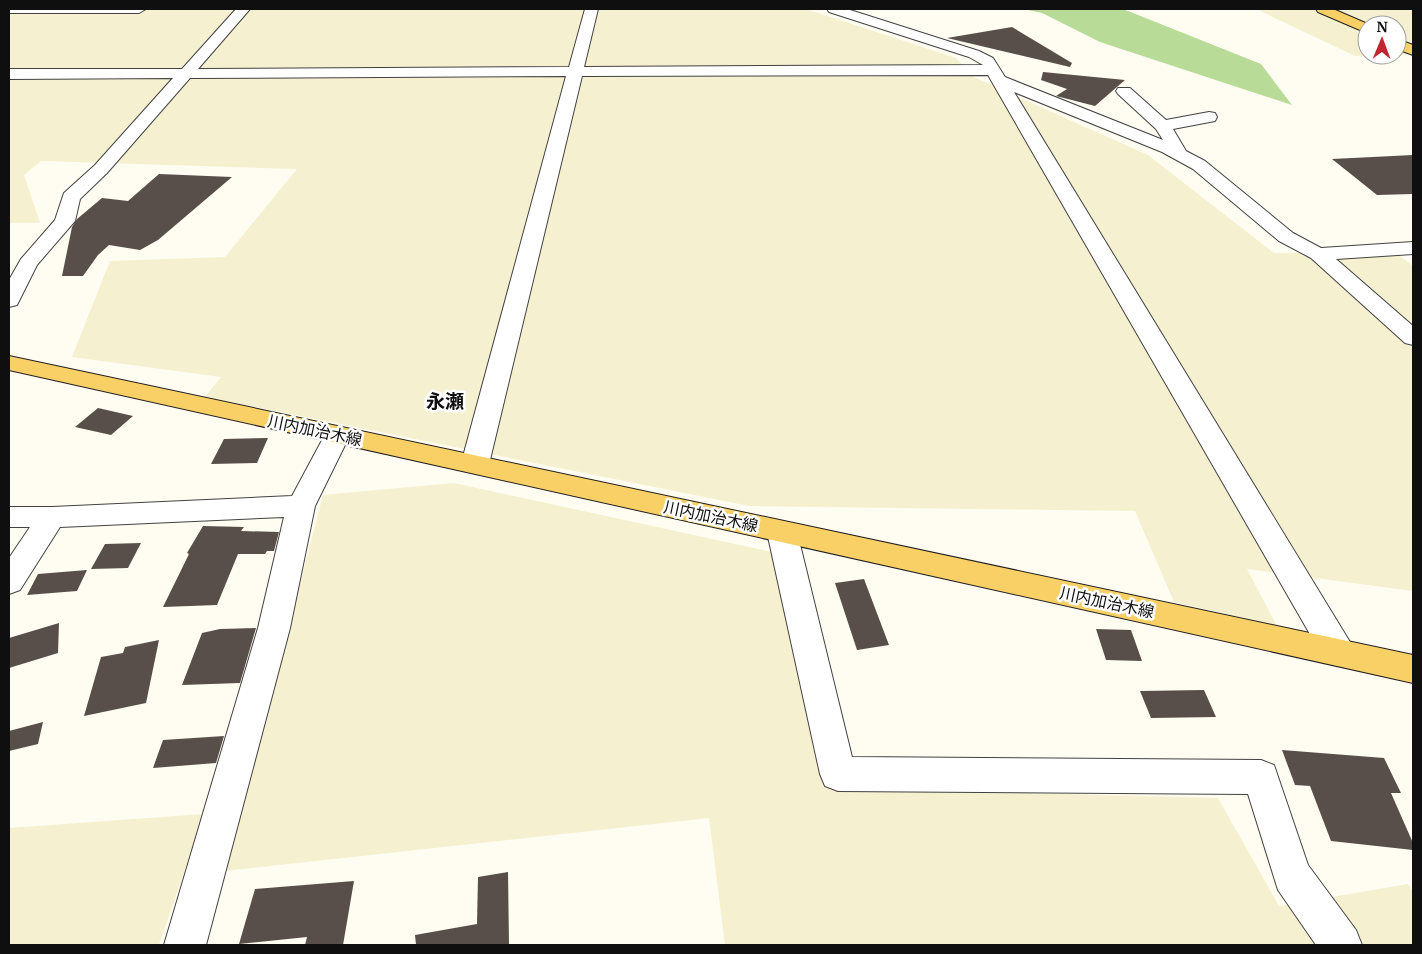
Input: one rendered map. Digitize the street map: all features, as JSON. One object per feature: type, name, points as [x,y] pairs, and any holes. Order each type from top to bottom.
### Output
[{"type":"main road","points":[[1323,9],[1357,24]]},
{"type":"main road","name":"川内加治木線","points":[[9,363],[1413,669]]},
{"type":"street","points":[[9,9],[139,9]]},
{"type":"street","points":[[9,300],[28,263],[65,221],[72,197],[101,169],[184,73],[243,9]]},
{"type":"street","points":[[475,464],[591,9]]},
{"type":"street","points":[[834,9],[974,54],[988,61],[1338,652]]},
{"type":"street","points":[[9,74],[576,71],[998,76],[1177,153],[1199,165],[1286,237],[1318,254],[1413,338]]},
{"type":"street","points":[[1124,90],[1162,126],[1178,148],[1177,153]]},
{"type":"street","points":[[1162,126],[1209,117]]},
{"type":"street","points":[[1318,254],[1413,248]]},
{"type":"street","points":[[185,945],[274,628],[302,506],[337,435]]},
{"type":"street","points":[[9,517],[52,517],[302,506]]},
{"type":"street","points":[[9,582],[52,517]]},
{"type":"street","points":[[782,532],[838,774],[1261,777],[1292,876],[1341,945]]},
{"type":"shaded area","points":[[44,9],[806,9],[956,58],[976,78],[1148,155],[1274,253],[1396,253],[1413,266],[1413,591],[1247,569],[1277,626],[1174,602],[1135,511],[749,506],[205,397],[221,377],[72,357],[110,261],[225,257],[297,169],[41,161],[24,175],[40,223],[9,223],[9,13],[39,13]]},
{"type":"shaded area","points":[[1256,9],[1413,9],[1413,55],[1407,55],[1407,15],[1357,15],[1357,56]]},
{"type":"shaded area","points":[[454,483],[777,553],[835,788],[1218,798],[1279,906],[1408,884],[1413,892],[1413,945],[725,945],[709,818],[225,871],[323,495]]},
{"type":"shaded area","points":[[204,814],[159,945],[9,945],[9,828]]},
{"type":"green space","points":[[1023,9],[1123,9],[1261,64],[1292,105],[1100,42],[1042,13]]},
{"type":"building","points":[[1012,27],[1072,63],[1070,67],[947,38]]},
{"type":"building","points":[[1043,72],[1125,80],[1095,106],[1056,96],[1067,89],[1041,80]]},
{"type":"building","points":[[1413,155],[1413,194],[1377,195],[1332,159]]},
{"type":"building","points":[[159,174],[232,177],[158,240],[140,250],[109,245],[98,255],[83,276],[62,276],[72,227],[77,219],[102,198],[128,201]]},
{"type":"building","points":[[98,408],[133,416],[111,435],[75,427]]},
{"type":"building","points":[[268,438],[257,463],[211,464],[224,439]]},
{"type":"building","points":[[203,526],[244,527],[241,531],[279,532],[274,551],[267,551],[265,554],[238,554],[217,605],[163,607],[189,554],[187,553]]},
{"type":"building","points":[[141,543],[128,568],[91,569],[105,544]]},
{"type":"building","points":[[87,570],[77,591],[27,595],[38,574]]},
{"type":"building","points":[[864,579],[889,645],[857,650],[835,583]]},
{"type":"building","points":[[59,623],[58,653],[9,668],[9,638]]},
{"type":"building","points":[[256,628],[240,683],[182,685],[202,633],[220,629]]},
{"type":"building","points":[[1096,629],[1131,630],[1142,661],[1106,660]]},
{"type":"building","points":[[159,640],[146,703],[84,716],[101,657],[123,653],[125,647]]},
{"type":"building","points":[[1204,690],[1216,717],[1151,718],[1140,691]]},
{"type":"building","points":[[43,722],[38,744],[9,751],[9,731]]},
{"type":"building","points":[[224,736],[216,763],[153,768],[163,740]]},
{"type":"building","points":[[1282,750],[1384,758],[1401,793],[1391,793],[1413,843],[1413,850],[1331,841],[1310,786],[1295,785]]},
{"type":"building","points":[[508,872],[509,945],[416,945],[415,935],[477,924],[478,877]]},
{"type":"building","points":[[354,881],[343,945],[305,945],[307,937],[239,944],[255,889]]},
{"type":"district","name":"永瀬","points":[[445,401]]}]
